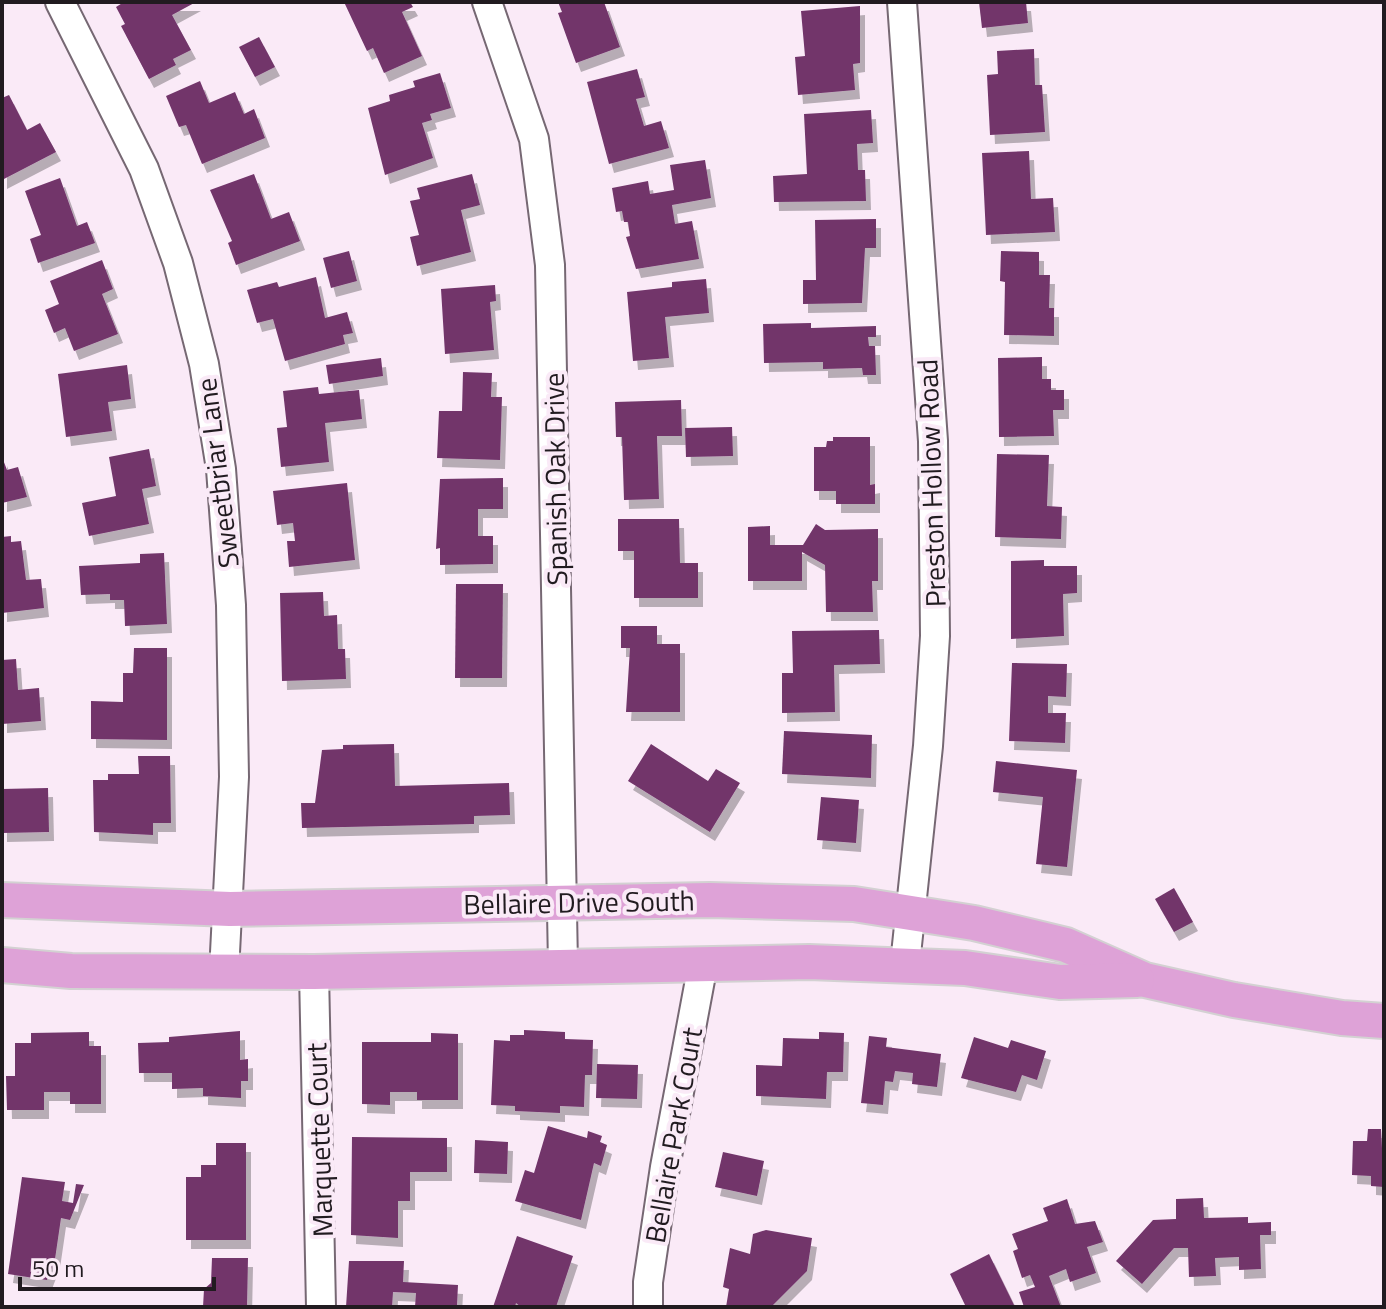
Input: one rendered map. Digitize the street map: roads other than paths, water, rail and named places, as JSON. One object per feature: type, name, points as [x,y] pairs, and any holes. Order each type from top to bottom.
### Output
[{"type":"main road","name":"Bellaire Drive South","points":[[2,900],[230,909],[787,900],[909,911],[1066,945],[1145,980],[1234,1000],[1342,1018],[1384,1021]]},
{"type":"main road","name":"Bellaire Drive South","points":[[2,965],[71,971],[314,972],[563,965],[905,964],[1060,982],[1145,980]]},
{"type":"street","name":"Sweetbriar Lane","points":[[60,2],[144,169],[178,263],[204,364],[221,469],[231,605],[234,777],[230,909],[224,972]]},
{"type":"street","name":"Spanish Oak Drive","points":[[487,2],[534,139],[550,265],[563,965]]},
{"type":"street","name":"Preston Hollow Road","points":[[902,2],[933,441],[935,636],[928,746],[905,964]]},
{"type":"street","name":"Bellaire Park Court","points":[[648,1307],[648,1282],[665,1167],[703,964]]},
{"type":"street","name":"Marquette Court","points":[[314,972],[321,1307]]}]
